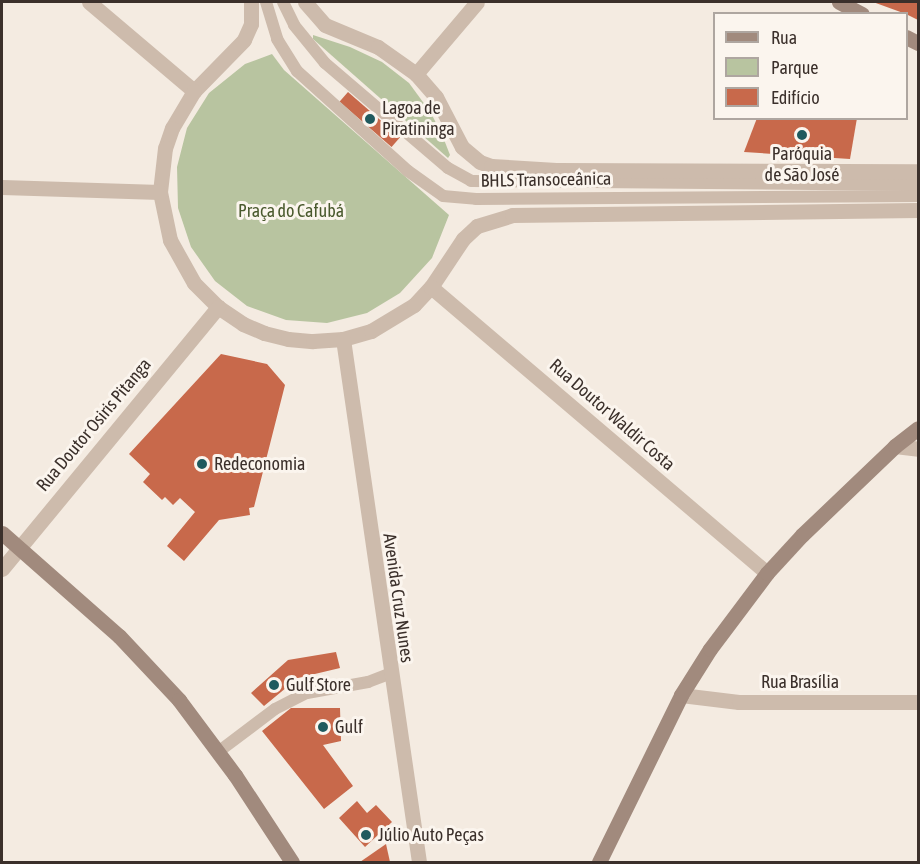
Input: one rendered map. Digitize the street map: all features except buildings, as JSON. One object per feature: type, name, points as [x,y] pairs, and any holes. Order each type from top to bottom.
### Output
[{"type":"main road","points":[[839,2],[858,12]]},
{"type":"main road","points":[[599,862],[681,696],[710,649],[767,573],[802,535],[895,446],[918,428]]},
{"type":"main road","points":[[2,533],[71,592],[146,664],[179,700],[218,752],[292,862]]},
{"type":"street","points":[[89,2],[194,91]]},
{"type":"street","points":[[251,2],[250,24],[244,40],[194,91],[182,109],[169,138],[160,192],[164,221],[172,247],[194,283],[218,307],[243,324],[264,333],[305,341],[343,339],[371,331],[414,305],[431,287],[470,232],[486,222],[529,213],[918,210]]},
{"type":"street","points":[[416,74],[477,2]]},
{"type":"street","points":[[309,7],[326,25],[378,47],[416,74],[436,97],[462,147],[471,155],[499,168],[918,171]]},
{"type":"street","points":[[2,187],[160,192]]},
{"type":"street","name":"Rua Doutor Waldir Costa","points":[[431,287],[767,573]]},
{"type":"street","name":"Rua Doutor Osiris Pitanga","points":[[2,569],[218,307]]},
{"type":"street","name":"Avenida Cruz Nunes","points":[[343,339],[389,674],[419,862]]},
{"type":"street","points":[[895,446],[918,448]]},
{"type":"street","name":"Rua Brasília","points":[[681,696],[739,702],[918,702]]},
{"type":"lane","name":"BHLS Transoceânica","points":[[266,2],[277,39],[297,71],[408,171],[443,196],[476,199],[918,196]]},
{"type":"lane","name":"BHLS Transoceânica","points":[[283,2],[294,25],[326,63],[448,168],[471,181],[918,184]]},
{"type":"lane","points":[[218,752],[275,709],[307,693],[368,682],[389,674]]},
{"type":"green space","points":[[313,35],[350,47],[382,62],[409,83],[431,113],[450,155],[448,158],[313,39]]},
{"type":"green space","name":"Praça do Cafubá","points":[[272,54],[284,70],[449,215],[432,258],[400,293],[367,313],[327,323],[286,320],[247,306],[215,281],[191,247],[178,208],[177,167],[187,128],[209,93],[245,64]]},
{"type":"place","name":"Lagoa de Piratininga","points":[[370,119]]},
{"type":"place","name":"Paróquia de São José","points":[[802,135]]},
{"type":"place","name":"Redeconomia","points":[[202,464]]},
{"type":"place","name":"Gulf Store","points":[[274,685]]},
{"type":"place","name":"Gulf","points":[[323,727]]},
{"type":"place","name":"Júlio Auto Peças","points":[[366,835]]}]
